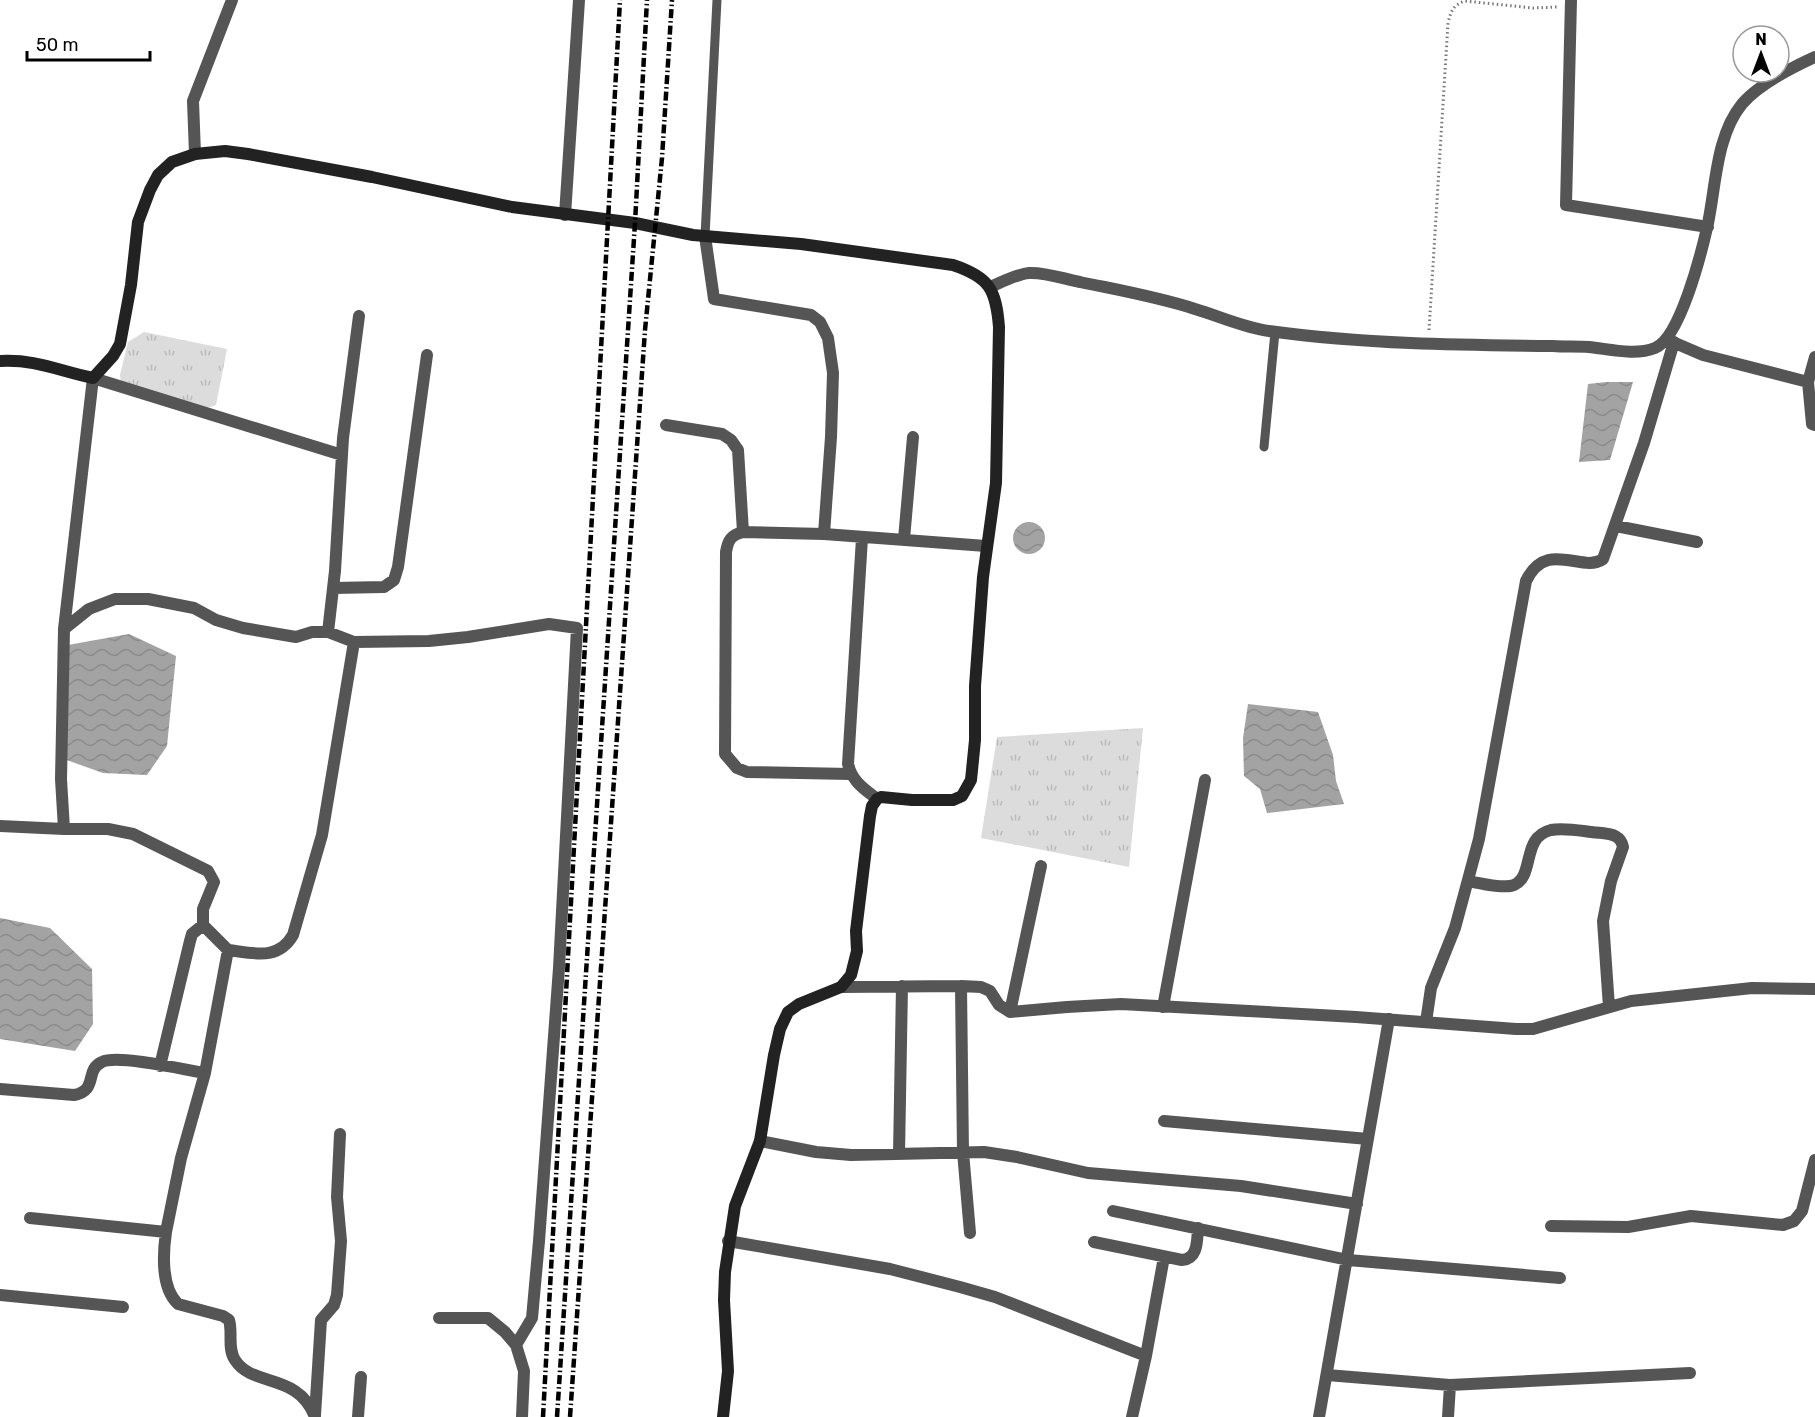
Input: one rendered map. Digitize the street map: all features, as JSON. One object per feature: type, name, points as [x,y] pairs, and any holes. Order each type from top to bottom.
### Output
[{"type":"street","points":[[195,154],[193,101],[232,0]]},
{"type":"street","points":[[565,215],[579,0]]},
{"type":"street","points":[[1567,3],[1566,205],[1708,226]]},
{"type":"street","points":[[1426,1022],[1431,988],[1455,928],[1479,839],[1526,581],[1531,572],[1547,560],[1601,562],[1607,552],[1708,226],[1717,165],[1730,124],[1741,105],[1758,90],[1815,57]]},
{"type":"street","points":[[64,829],[61,779],[64,629],[93,378],[113,356],[120,344],[138,222],[158,175],[172,162],[195,154],[225,151],[248,154],[512,207],[635,223],[705,236],[801,244],[953,265],[969,270],[983,279],[990,287],[998,318],[996,483],[986,546],[975,686],[973,767],[967,789],[962,796],[953,800],[881,797],[872,806],[856,931],[857,951],[851,975],[841,987]]},
{"type":"street","points":[[705,236],[714,299],[811,315],[820,322],[828,338],[833,373],[824,534]]},
{"type":"street","points":[[990,287],[1028,273],[1043,275],[1142,296],[1275,332],[1325,339],[1428,344],[1586,347],[1631,351],[1657,347],[1671,341],[1703,355],[1808,382]]},
{"type":"street","points":[[328,632],[334,588],[342,455],[358,316]]},
{"type":"street","points":[[334,588],[384,587],[394,580],[398,567],[427,355]]},
{"type":"street","points":[[1815,357],[1808,382],[1812,424],[1815,425]]},
{"type":"street","points":[[0,361],[18,360],[50,365],[73,374],[93,378],[342,455]]},
{"type":"street","points":[[666,425],[722,434],[731,440],[738,450],[743,531]]},
{"type":"street","points":[[904,539],[913,437]]},
{"type":"street","points":[[1616,526],[1697,542]]},
{"type":"street","points":[[850,774],[747,772],[736,768],[725,754],[726,552],[728,541],[734,534],[743,531],[824,534],[986,546]]},
{"type":"street","points":[[862,538],[847,753],[850,774],[856,783],[877,799]]},
{"type":"street","points":[[64,629],[89,609],[115,599],[148,599],[194,608],[216,620],[243,628],[296,637],[312,632],[328,632],[354,642],[439,640],[549,624],[577,628],[559,968],[539,1241],[532,1318],[516,1345]]},
{"type":"street","points":[[0,826],[108,829],[133,834],[208,871],[214,882],[203,909],[203,925],[228,950],[255,953],[279,951],[288,944],[293,935],[322,835],[354,642]]},
{"type":"street","points":[[1163,1007],[1205,780]]},
{"type":"street","points":[[1468,881],[1514,885],[1520,880],[1538,836],[1549,830],[1607,834],[1617,837],[1623,847],[1611,881],[1603,921],[1609,1008]]},
{"type":"street","points":[[1010,1012],[1041,866]]},
{"type":"street","points":[[160,1066],[192,934],[203,925]]},
{"type":"street","points":[[228,950],[205,1073],[181,1158],[166,1232],[164,1243],[166,1278],[173,1299],[183,1306],[229,1320],[230,1347],[233,1358],[240,1366],[303,1395],[315,1416]]},
{"type":"street","points":[[899,1154],[902,986]]},
{"type":"street","points":[[961,986],[963,1152],[970,1233]]},
{"type":"street","points":[[723,1417],[728,1371],[724,1300],[728,1241],[735,1206],[760,1141],[780,1029],[788,1012],[799,1004],[841,987],[981,987],[990,991],[999,1005],[1010,1012],[1099,1005],[1163,1007],[1533,1029],[1631,1001],[1752,988],[1815,989]]},
{"type":"street","points":[[1319,1417],[1389,1019]]},
{"type":"street","points":[[0,1089],[74,1095],[84,1093],[89,1087],[95,1068],[102,1061],[119,1059],[205,1073]]},
{"type":"street","points":[[1164,1121],[1368,1139]]},
{"type":"street","points":[[315,1416],[321,1320],[334,1305],[337,1295],[341,1241],[337,1197],[340,1134]]},
{"type":"street","points":[[760,1141],[834,1154],[984,1152],[1088,1173],[1241,1186],[1357,1204]]},
{"type":"street","points":[[1551,1226],[1628,1227],[1691,1216],[1784,1225],[1794,1221],[1802,1211],[1815,1160]]},
{"type":"street","points":[[1113,1211],[1348,1260],[1560,1278]]},
{"type":"street","points":[[30,1218],[166,1232]]},
{"type":"street","points":[[1094,1242],[1188,1260],[1196,1247],[1198,1228]]},
{"type":"street","points":[[728,1241],[890,1269],[983,1294],[1146,1356]]},
{"type":"street","points":[[1132,1417],[1164,1257]]},
{"type":"street","points":[[0,1295],[123,1307]]},
{"type":"street","points":[[440,1318],[488,1318],[516,1345],[524,1371],[522,1417]]},
{"type":"street","points":[[1327,1375],[1450,1384],[1690,1372]]},
{"type":"street","points":[[358,1417],[361,1377]]},
{"type":"street","points":[[1448,1417],[1450,1384]]},
{"type":"lane","points":[[705,236],[717,0]]},
{"type":"lane","points":[[1264,447],[1275,332]]},
{"type":"path","points":[[1428,344],[1448,23],[1451,10],[1457,3],[1465,1],[1533,8],[1554,8],[1567,3]]},
{"type":"green space","points":[[144,332],[227,349],[216,405],[199,411],[122,392],[120,375],[128,342]]},
{"type":"green space","points":[[1143,728],[1129,867],[981,838],[997,737]]},
{"type":"water","points":[[1633,382],[1610,460],[1579,462],[1588,384]]},
{"type":"water","points":[[1029,522],[1040,527],[1045,538],[1040,549],[1029,554],[1018,549],[1013,538],[1018,527]]},
{"type":"water","points":[[129,634],[176,656],[167,746],[147,775],[103,773],[61,758],[68,645]]},
{"type":"water","points":[[1248,704],[1318,712],[1333,755],[1336,781],[1344,804],[1267,813],[1260,789],[1244,776],[1243,738]]},
{"type":"water","points":[[0,918],[50,928],[92,969],[93,1024],[75,1051],[0,1039]]},
{"type":"railway","points":[[543,1417],[620,0]]},
{"type":"railway","points":[[557,1417],[635,223],[647,0]]},
{"type":"railway","points":[[570,1417],[645,330],[662,158],[672,0]]}]
